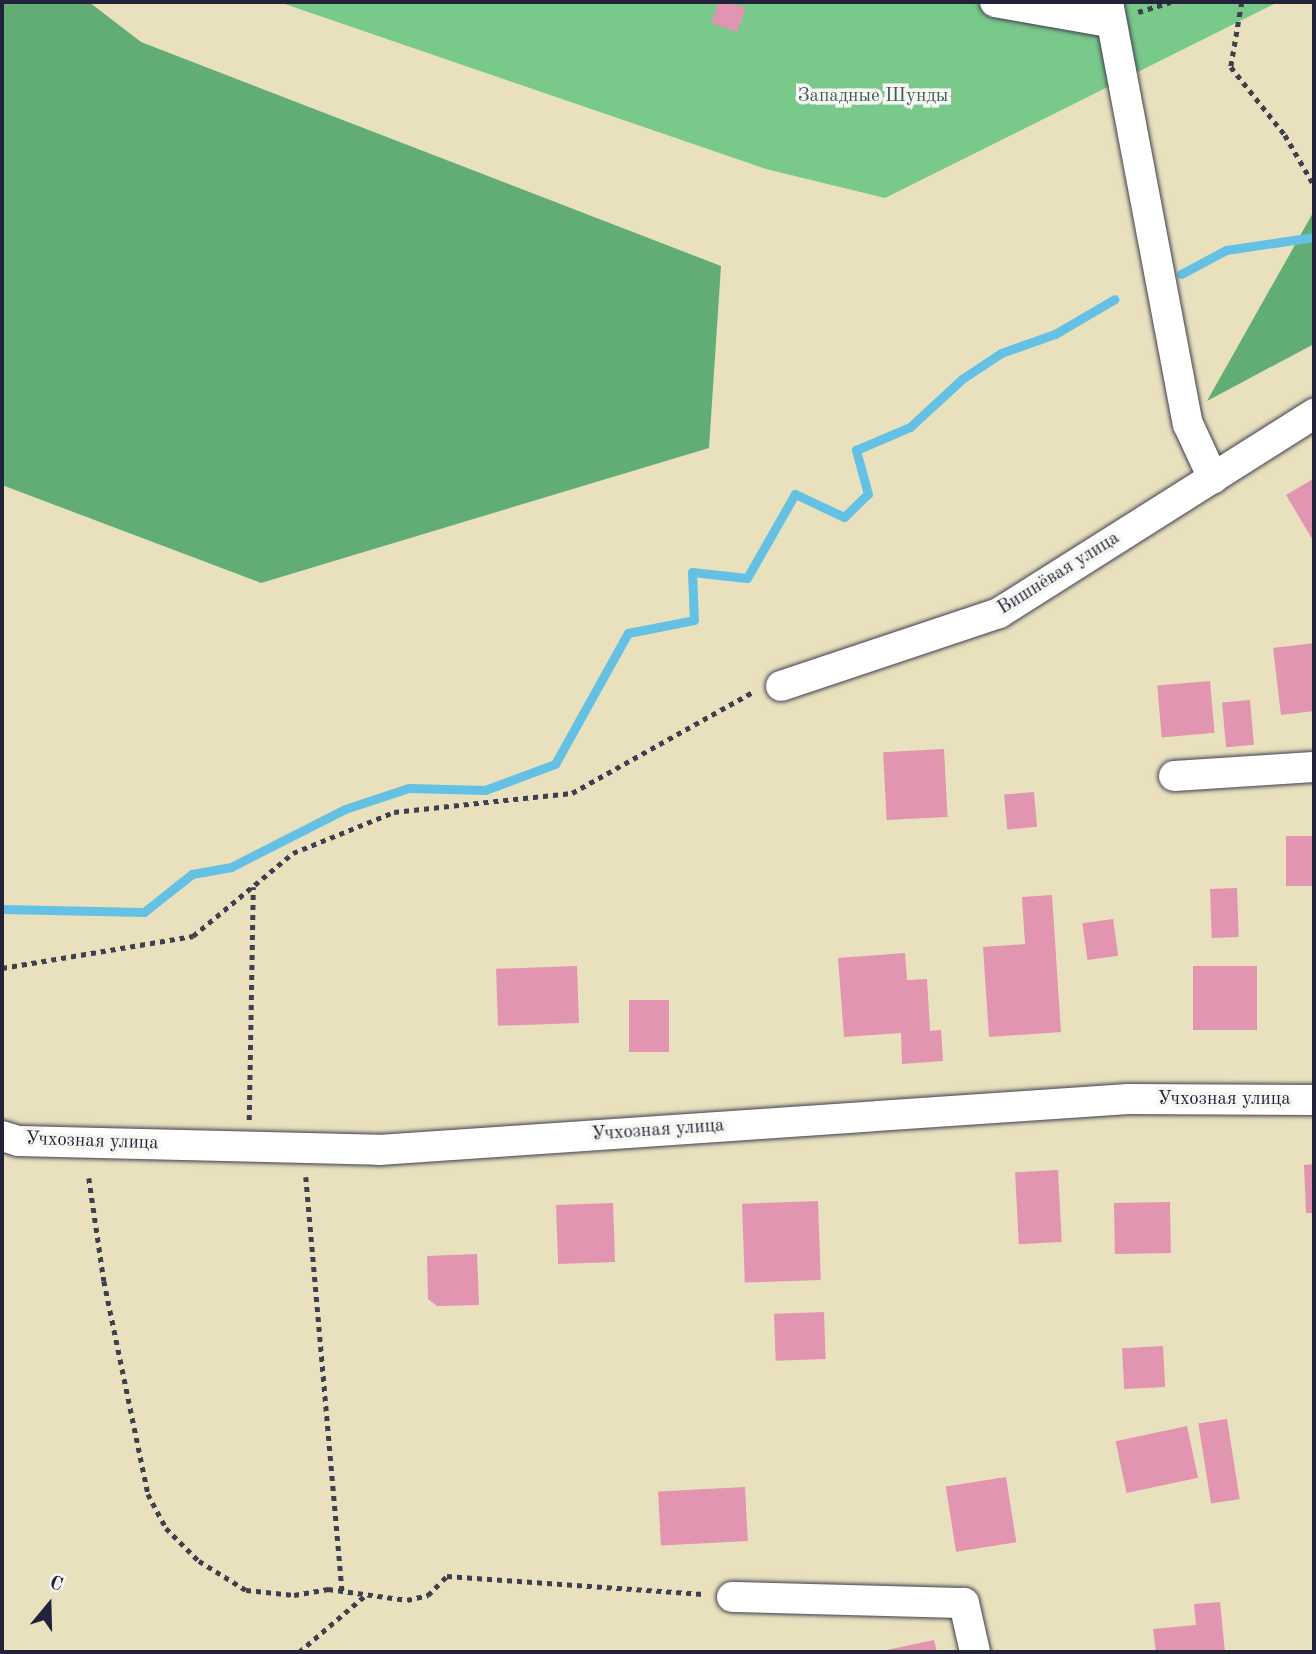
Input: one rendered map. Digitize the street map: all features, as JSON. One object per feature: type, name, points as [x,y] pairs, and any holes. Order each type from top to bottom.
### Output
[{"type":"street","points":[[995,2],[1109,12],[1188,424],[1213,478]]},
{"type":"street","name":"Вишнёвая улица","points":[[781,686],[999,613],[1314,414]]},
{"type":"street","points":[[1174,776],[1314,767]]},
{"type":"street","name":"Учхозная улица","points":[[2,1136],[18,1141],[379,1150],[1128,1099],[1314,1100]]},
{"type":"street","points":[[732,1597],[964,1603],[975,1652]]},
{"type":"path","points":[[1242,2],[1231,66],[1285,135],[1314,185]]},
{"type":"path","points":[[2,968],[193,936],[293,853],[394,812],[572,793],[740,695],[781,686]]},
{"type":"path","points":[[248,1147],[253,887]]},
{"type":"path","points":[[304,1148],[342,1591]]},
{"type":"path","points":[[89,1178],[104,1281],[148,1494],[166,1528],[199,1561],[246,1590],[294,1595],[342,1591],[407,1600],[428,1595],[447,1576],[732,1597]]},
{"type":"path","points":[[299,1652],[367,1594]]},
{"type":"green space","points":[[2,2],[89,2],[141,42],[721,266],[709,448],[261,583],[2,485]]},
{"type":"green space","name":"Западные Шунды","points":[[279,2],[1278,2],[885,198],[766,169]]},
{"type":"green space","points":[[1314,211],[1314,344],[1207,401]]},
{"type":"building","points":[[719,2],[746,7],[737,32],[711,23]]},
{"type":"building","points":[[1313,479],[1314,482],[1314,542],[1286,495]]},
{"type":"building","points":[[1314,643],[1314,711],[1281,715],[1273,648]]},
{"type":"building","points":[[1210,681],[1215,733],[1162,737],[1157,686]]},
{"type":"building","points":[[1250,700],[1254,745],[1226,747],[1222,702]]},
{"type":"building","points":[[944,749],[948,817],[887,820],[883,752]]},
{"type":"building","points":[[1034,792],[1037,827],[1007,829],[1004,795]]},
{"type":"building","points":[[1286,836],[1314,836],[1314,886],[1286,886]]},
{"type":"building","points":[[1237,888],[1239,937],[1212,938],[1210,889]]},
{"type":"building","points":[[1052,895],[1061,1032],[989,1037],[983,947],[1025,944],[1022,897]]},
{"type":"building","points":[[1113,919],[1118,956],[1087,960],[1082,923]]},
{"type":"building","points":[[905,953],[907,980],[927,979],[930,1031],[941,1030],[943,1061],[902,1064],[901,1033],[844,1037],[838,958]]},
{"type":"building","points":[[577,966],[579,1023],[498,1026],[496,969]]},
{"type":"building","points":[[1193,966],[1257,966],[1257,1030],[1193,1030]]},
{"type":"building","points":[[629,1000],[669,1000],[669,1052],[629,1052]]},
{"type":"building","points":[[1314,1164],[1314,1213],[1306,1213],[1304,1165]]},
{"type":"building","points":[[1058,1170],[1062,1242],[1019,1244],[1015,1172]]},
{"type":"building","points":[[818,1201],[821,1280],[745,1283],[742,1204]]},
{"type":"building","points":[[1170,1202],[1171,1253],[1115,1254],[1114,1203]]},
{"type":"building","points":[[613,1203],[615,1262],[558,1264],[556,1205]]},
{"type":"building","points":[[477,1254],[479,1305],[437,1306],[428,1299],[427,1256]]},
{"type":"building","points":[[824,1312],[826,1359],[776,1361],[774,1314]]},
{"type":"building","points":[[1163,1346],[1165,1387],[1124,1389],[1122,1348]]},
{"type":"building","points":[[1227,1419],[1240,1499],[1211,1504],[1198,1424]]},
{"type":"building","points":[[1187,1426],[1198,1478],[1127,1493],[1116,1441]]},
{"type":"building","points":[[1006,1477],[1016,1542],[956,1552],[946,1487]]},
{"type":"building","points":[[745,1487],[748,1541],[661,1545],[658,1492]]},
{"type":"building","points":[[1220,1602],[1225,1652],[1156,1652],[1153,1629],[1196,1625],[1194,1604]]},
{"type":"building","points":[[934,1640],[937,1652],[882,1652],[882,1651]]},
{"type":"waterway","points":[[1181,274],[1226,250],[1314,237]]},
{"type":"waterway","points":[[2,909],[144,912],[192,874],[231,867],[345,809],[409,788],[485,790],[555,764],[628,633],[694,620],[692,572],[747,578],[795,494],[844,517],[868,494],[856,450],[910,427],[962,379],[1001,353],[1055,334],[1115,299]]}]
